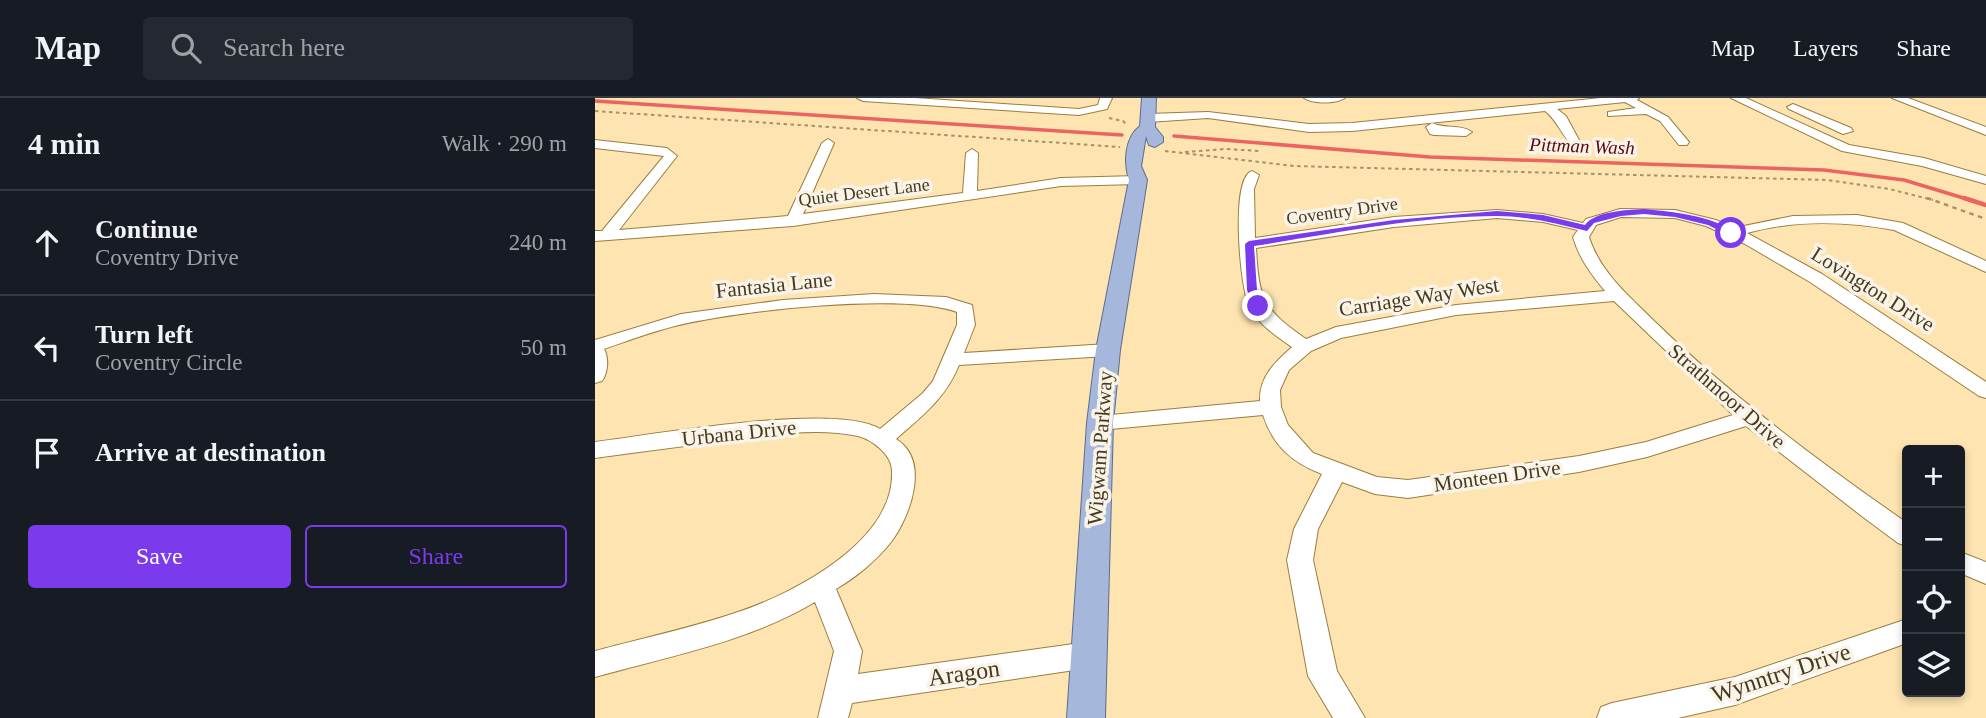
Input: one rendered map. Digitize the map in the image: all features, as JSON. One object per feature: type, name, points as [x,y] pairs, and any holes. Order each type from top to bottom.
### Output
[{"type":"main road","name":"Wigwam Parkway","points":[[1086,718],[1100,423],[1108,350],[1151,164],[1155,137],[1148,123],[1149,98]]},
{"type":"main road","name":"Wigwam Parkway","points":[[1148,123],[1139,134],[1133,166],[1151,164]]},
{"type":"street","points":[[863,98],[1096,110],[1103,107],[1106,98]]},
{"type":"street","points":[[1028,108],[1036,98]]},
{"type":"street","points":[[1310,98],[1339,98]]},
{"type":"street","points":[[1148,123],[1218,116],[1290,127],[1329,128],[1422,120],[1475,110],[1547,107],[1633,98]]},
{"type":"street","points":[[1737,98],[1846,148],[1924,162],[1986,180]]},
{"type":"street","points":[[1898,98],[1986,131]]},
{"type":"street","points":[[1627,99],[1664,119],[1683,142]]},
{"type":"street","points":[[1547,107],[1568,118],[1573,140]]},
{"type":"street","points":[[1793,107],[1847,131]]},
{"type":"street","points":[[1599,116],[1648,110]]},
{"type":"street","points":[[1790,122],[1819,119]]},
{"type":"street","points":[[1422,120],[1434,131],[1466,131]]},
{"type":"street","points":[[793,221],[828,143]]},
{"type":"street","points":[[595,144],[671,156],[601,235]]},
{"type":"street","points":[[970,197],[972,153]]},
{"type":"street","name":"Quiet Desert Lane","points":[[601,235],[793,221],[970,197],[1151,164]]},
{"type":"street","points":[[1252,175],[1247,189],[1252,290],[1258,306],[1268,320],[1304,347]]},
{"type":"street","points":[[1587,228],[1591,222],[1621,213],[1644,212],[1687,217],[1710,223],[1731,233],[1762,223],[1851,220],[1891,224],[1986,267]]},
{"type":"street","name":"Coventry Drive","points":[[1249,244],[1394,222],[1497,214],[1543,218],[1587,228]]},
{"type":"street","name":"Strathmoor Drive","points":[[1587,228],[1581,237],[1584,253],[1618,295],[1673,351],[1814,470],[1902,532]]},
{"type":"street","name":"Lovington Drive","points":[[1731,233],[1817,278],[1986,391]]},
{"type":"street","name":"Carriage Way West","points":[[1271,407],[1270,390],[1281,367],[1304,347],[1336,332],[1455,310],[1618,295]]},
{"type":"street","name":"Fantasia Lane","points":[[595,349],[680,319],[842,300],[934,299],[961,305],[966,309],[966,325],[951,360]]},
{"type":"street","points":[[595,349],[599,356],[595,377]]},
{"type":"street","points":[[595,664],[741,624],[786,605],[841,573],[882,536],[903,495],[904,468],[895,448],[881,440],[929,398],[942,383],[951,360],[1108,350]]},
{"type":"street","points":[[1100,423],[1271,407]]},
{"type":"street","name":"Monteen Drive","points":[[1271,407],[1278,428],[1305,459],[1375,485],[1408,489],[1579,464],[1647,449],[1750,417]]},
{"type":"street","name":"Urbana Drive","points":[[595,450],[775,427],[832,426],[866,430],[881,440]]},
{"type":"street","points":[[1335,472],[1306,529],[1300,560],[1323,677],[1349,718]]},
{"type":"street","points":[[1965,564],[1986,573]]},
{"type":"street","points":[[821,584],[848,651],[837,704]]},
{"type":"street","name":"Wynntry Drive","points":[[1612,718],[1735,691],[1902,633]]},
{"type":"street","name":"Aragon","points":[[837,704],[1088,655]]},
{"type":"path","points":[[1096,110],[1130,126]]},
{"type":"path","points":[[595,111],[1126,148]]},
{"type":"path","points":[[1151,164],[1183,153],[1225,149],[1260,151]]},
{"type":"path","points":[[1183,153],[1294,166],[1829,180],[1920,193],[1986,219]]},
{"type":"waterway","name":"Pittman Wash","points":[[595,101],[1122,135]]},
{"type":"waterway","name":"Pittman Wash","points":[[1174,136],[1430,157],[1824,170],[1904,180],[1970,200]]},
{"type":"waterway","name":"Pittman Wash","points":[[1964,198],[1986,205]]},
{"type":"route","points":[[1258,306],[1252,290],[1249,244],[1394,222],[1497,214],[1543,218],[1587,228],[1591,222],[1621,213],[1675,214],[1710,223],[1731,233]]}]
